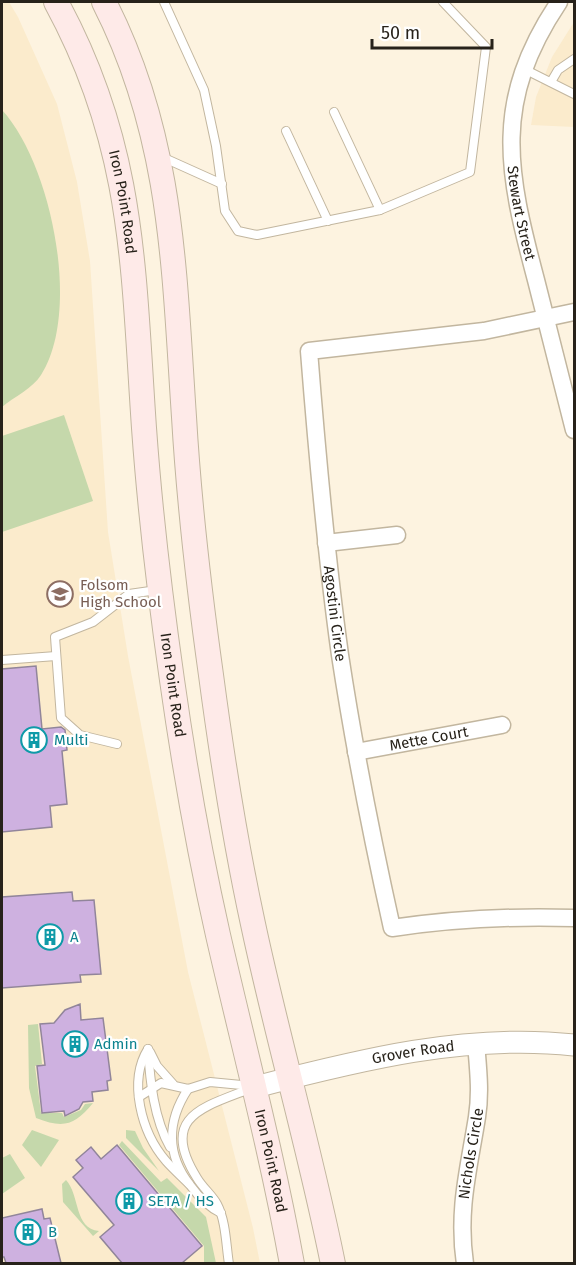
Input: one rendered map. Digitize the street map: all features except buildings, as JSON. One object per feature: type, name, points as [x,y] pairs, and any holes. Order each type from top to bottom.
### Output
[{"type":"main road","name":"Iron Point Road","points":[[56,2],[87,64],[100,100],[126,199],[133,250],[144,429],[160,590],[193,808],[218,934],[255,1087],[292,1263]]},
{"type":"main road","points":[[104,2],[140,90],[158,156],[173,240],[189,483],[227,787],[253,925],[318,1190],[333,1263]]},
{"type":"street","name":"Stewart Street","points":[[559,2],[538,36],[524,69],[512,121],[512,174],[515,201],[574,430]]},
{"type":"street","points":[[545,318],[574,312]]},
{"type":"street","name":"Agostini Circle","points":[[545,318],[484,331],[309,351],[326,543],[356,752],[392,928],[450,920],[508,916],[574,918]]},
{"type":"street","points":[[326,543],[397,535]]},
{"type":"street","name":"Mette Court","points":[[356,752],[502,725]]},
{"type":"street","name":"Grover Road","points":[[255,1087],[430,1048],[515,1041],[574,1045]]},
{"type":"street","name":"Nichols Circle","points":[[465,1263],[462,1220],[464,1186],[479,1091],[476,1043]]},
{"type":"lane","points":[[164,2],[204,90],[225,211],[238,231],[257,235],[380,210],[470,172],[486,47],[442,2]]},
{"type":"lane","points":[[551,82],[558,70],[574,59]]},
{"type":"lane","points":[[524,69],[574,94]]},
{"type":"lane","points":[[334,112],[380,210]]},
{"type":"lane","points":[[286,131],[328,220]]},
{"type":"lane","points":[[158,156],[222,184]]},
{"type":"lane","points":[[117,744],[80,735],[61,718],[55,637],[93,622],[129,594],[160,590]]},
{"type":"lane","points":[[2,660],[56,656]]},
{"type":"lane","points":[[148,1049],[139,1063],[139,1097],[152,1138],[165,1160],[212,1209],[221,1213]]},
{"type":"lane","points":[[148,1049],[157,1066],[173,1084]]},
{"type":"lane","points":[[148,1049],[162,1133],[171,1148],[178,1168],[189,1184]]},
{"type":"lane","points":[[139,1097],[161,1083],[188,1089],[210,1082],[255,1087]]},
{"type":"lane","points":[[229,1263],[221,1213],[188,1161],[183,1140],[185,1124],[201,1108],[255,1087]]},
{"type":"lane","points":[[171,1148],[177,1106],[188,1089]]},
{"type":"shaded area","name":"Folsom High School","points":[[2,2],[9,2],[18,17],[57,104],[77,182],[90,261],[108,532],[128,656],[188,972],[260,1263],[2,1264]]},
{"type":"shaded area","points":[[574,22],[574,127],[531,125],[536,97],[552,57]]},
{"type":"green space","points":[[2,110],[19,134],[35,165],[47,200],[60,277],[59,314],[53,347],[41,375],[38,380],[2,407]]},
{"type":"green space","points":[[64,415],[93,501],[2,532],[2,436]]},
{"type":"green space","points":[[38,1024],[42,1064],[35,1066],[41,1113],[62,1113],[64,1117],[81,1110],[85,1104],[93,1103],[80,1116],[68,1123],[54,1123],[36,1118],[29,1088],[28,1025]]},
{"type":"green space","points":[[32,1130],[59,1140],[41,1167],[22,1145]]},
{"type":"green space","points":[[126,1130],[135,1131],[143,1148],[159,1171],[126,1138]]},
{"type":"green space","points":[[122,1141],[161,1182],[167,1178],[206,1217],[216,1263],[204,1263],[204,1246],[119,1145]]},
{"type":"green space","points":[[10,1154],[25,1178],[2,1194],[2,1158]]},
{"type":"green space","points":[[66,1180],[74,1194],[81,1218],[91,1229],[99,1231],[93,1236],[63,1202],[62,1184]]},
{"type":"place","name":"Folsom High School","points":[[60,594]]},
{"type":"place","name":"Multi","points":[[34,740]]},
{"type":"place","name":"A","points":[[50,937]]},
{"type":"place","name":"Admin","points":[[75,1044]]},
{"type":"place","name":"SETA / HS","points":[[129,1201]]},
{"type":"place","name":"B","points":[[28,1232]]}]
